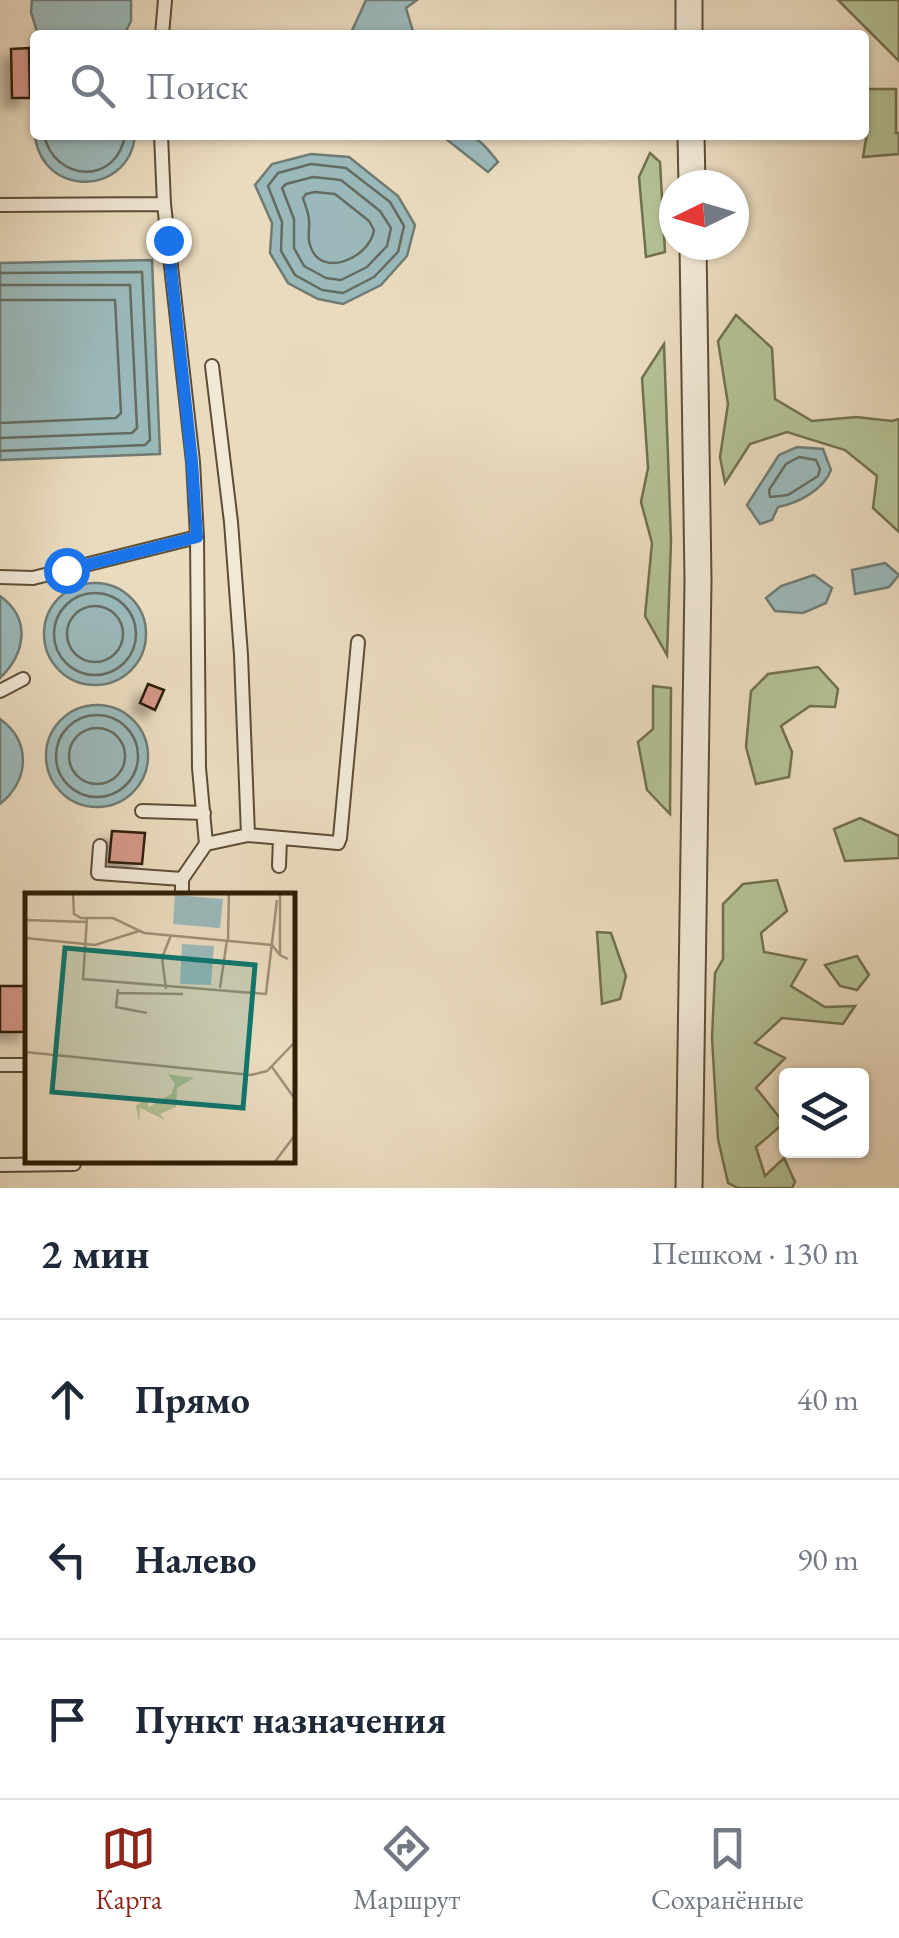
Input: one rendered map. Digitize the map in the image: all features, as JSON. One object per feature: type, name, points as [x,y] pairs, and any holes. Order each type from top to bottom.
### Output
[{"type":"street","points":[[689,0],[689,30]]},
{"type":"street","points":[[691,140],[692,170]]},
{"type":"street","points":[[689,1188],[698,580],[692,260]]},
{"type":"lane","points":[[163,30],[166,0]]},
{"type":"lane","points":[[162,140],[164,204],[197,537],[199,768],[206,844],[182,879],[182,893]]},
{"type":"lane","points":[[0,205],[164,204]]},
{"type":"lane","points":[[212,366],[231,522],[248,835]]},
{"type":"lane","points":[[0,577],[32,578],[197,537]]},
{"type":"lane","points":[[206,844],[248,835],[338,843],[358,642]]},
{"type":"lane","points":[[0,691],[23,679]]},
{"type":"lane","points":[[142,812],[204,813]]},
{"type":"lane","points":[[279,866],[280,838]]},
{"type":"lane","points":[[100,846],[98,873],[182,879]]},
{"type":"lane","points":[[0,1165],[74,1164]]},
{"type":"green space","points":[[838,0],[899,0],[899,61],[869,30]]},
{"type":"green space","points":[[869,89],[896,89],[899,154],[863,157],[869,140]]},
{"type":"green space","points":[[650,153],[660,162],[659,254],[646,257],[639,177]]},
{"type":"green space","points":[[736,315],[772,348],[775,399],[812,421],[899,419],[899,532],[873,508],[877,476],[845,450],[787,432],[750,444],[725,483],[720,457],[728,404],[718,341]]},
{"type":"green space","points":[[664,344],[671,541],[667,655],[645,616],[652,543],[641,502],[648,468],[642,378]]},
{"type":"green space","points":[[818,667],[838,689],[835,707],[810,706],[781,726],[792,752],[789,777],[756,784],[746,747],[751,691],[768,674]]},
{"type":"green space","points":[[653,686],[671,688],[670,814],[647,790],[638,742],[653,729]]},
{"type":"green space","points":[[860,818],[899,836],[899,858],[845,861],[834,829]]},
{"type":"green space","points":[[777,880],[787,911],[761,933],[764,952],[806,960],[791,986],[825,1007],[855,1006],[843,1024],[782,1018],[755,1043],[785,1058],[756,1088],[779,1117],[779,1127],[756,1147],[765,1176],[784,1158],[795,1182],[792,1188],[738,1188],[728,1183],[718,1139],[712,1038],[715,973],[723,959],[723,904],[743,884]]},
{"type":"green space","points":[[597,932],[611,933],[626,976],[620,999],[602,1004]]},
{"type":"green space","points":[[857,956],[869,975],[857,990],[840,986],[825,965]]},
{"type":"water","points":[[32,0],[131,0],[131,21],[126,30],[36,30]]},
{"type":"water","points":[[366,0],[417,0],[406,8],[413,30],[352,30]]},
{"type":"water","points":[[36,140],[134,140],[129,157],[116,171],[99,180],[80,182],[47,165]]},
{"type":"water","points":[[447,140],[477,140],[485,146],[498,162],[488,172]]},
{"type":"water","points":[[311,154],[349,157],[398,196],[415,225],[407,256],[381,285],[343,304],[318,299],[288,283],[270,253],[272,223],[255,185],[272,164]]},
{"type":"water","points":[[152,260],[160,454],[0,460],[0,263]]},
{"type":"water","points":[[797,447],[823,449],[831,470],[828,477],[802,499],[778,507],[772,520],[760,524],[747,505],[779,455]]},
{"type":"water","points":[[885,563],[899,575],[889,587],[855,594],[852,570]]},
{"type":"water","points":[[814,575],[832,588],[826,603],[803,613],[775,611],[766,598],[781,586]]},
{"type":"water","points":[[95,583],[114,587],[131,598],[142,615],[146,634],[142,653],[131,670],[114,681],[95,685],[76,681],[59,670],[48,653],[44,634],[48,615],[59,598],[76,587]]},
{"type":"water","points":[[0,596],[17,615],[21,637],[15,658],[0,678]]},
{"type":"water","points":[[97,705],[116,709],[133,720],[144,737],[148,756],[144,775],[133,792],[116,803],[97,807],[78,803],[61,792],[50,775],[46,756],[50,737],[61,720],[78,709]]},
{"type":"water","points":[[0,719],[18,739],[23,761],[17,784],[0,804]]},
{"type":"building","points":[[29,48],[30,98],[12,98],[11,49]]},
{"type":"building","points":[[148,684],[164,690],[155,710],[140,703]]},
{"type":"building","points":[[112,831],[145,833],[142,864],[109,862]]},
{"type":"building","points":[[0,986],[25,986],[25,1032],[0,1032]]},
{"type":"route","points":[[66,570],[197,537],[168,240]]}]
